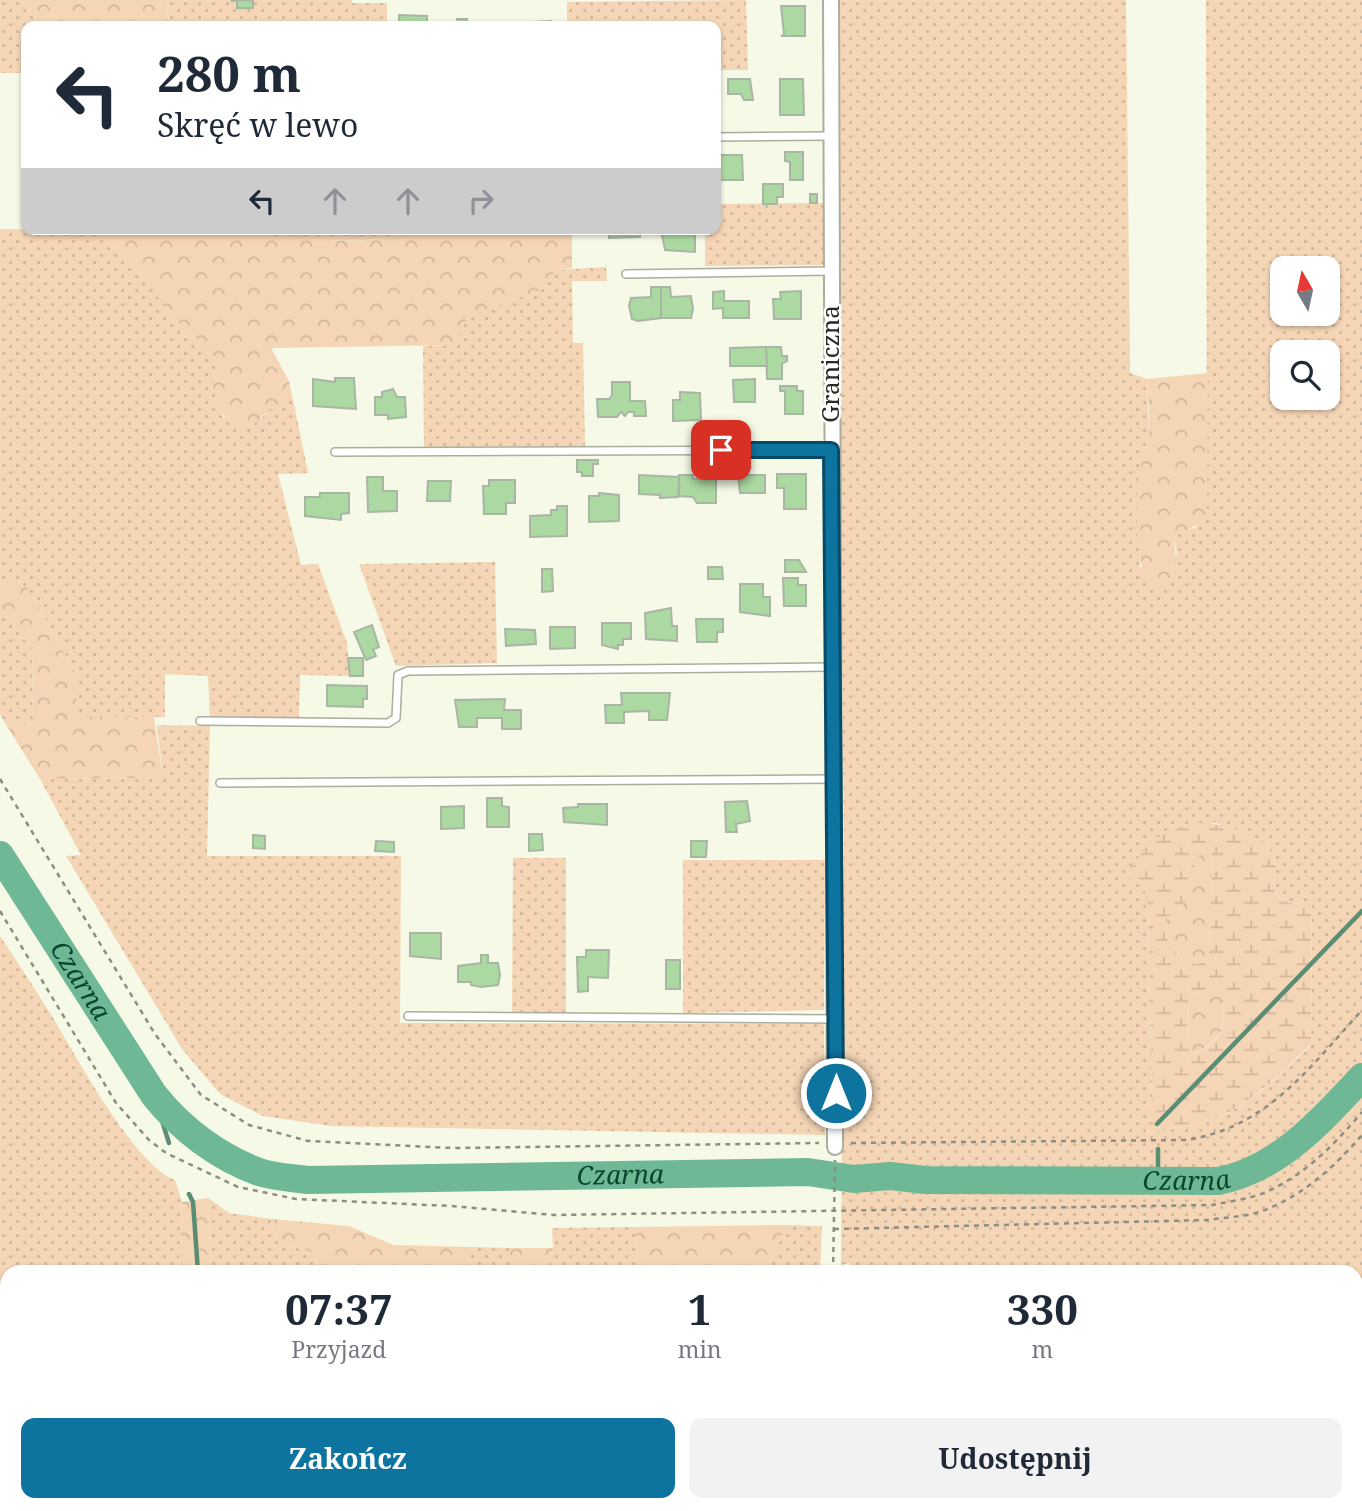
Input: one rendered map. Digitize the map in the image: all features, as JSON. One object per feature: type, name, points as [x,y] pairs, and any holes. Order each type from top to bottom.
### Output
[{"type":"street","name":"Graniczna","points":[[831,0],[829,136],[835,1145]]},
{"type":"lane","points":[[721,136],[829,136]]},
{"type":"lane","points":[[626,274],[830,271]]},
{"type":"lane","points":[[335,452],[831,450]]},
{"type":"lane","points":[[200,722],[388,723],[396,718],[398,675],[408,671],[833,667]]},
{"type":"lane","points":[[220,783],[834,779]]},
{"type":"lane","points":[[408,1016],[836,1018]]},
{"type":"path","points":[[0,779],[155,1034],[201,1095],[249,1125],[308,1141],[453,1148],[1186,1140],[1235,1128],[1269,1106],[1362,1010]]},
{"type":"path","points":[[0,911],[116,1103],[149,1140],[166,1153],[238,1187],[296,1199],[451,1206],[554,1215],[1213,1205],[1265,1193],[1297,1175],[1321,1156],[1362,1112]]},
{"type":"path","points":[[834,1229],[1208,1220],[1261,1212],[1297,1195],[1323,1175],[1362,1135]]},
{"type":"path","points":[[833,1265],[835,1145]]},
{"type":"green space","points":[[0,0],[19,0],[37,21],[21,21],[21,73],[0,73]]},
{"type":"green space","points":[[19,0],[167,0],[168,21],[37,21]]},
{"type":"green space","points":[[167,0],[352,0],[352,3],[387,3],[387,21],[168,21]]},
{"type":"green space","points":[[746,0],[748,70],[721,70],[721,21],[567,21],[567,2]]},
{"type":"green space","points":[[837,0],[1126,0],[1130,373],[1147,379],[1149,434],[1137,496],[1140,568],[1177,555],[1174,537],[1182,531],[1195,528],[1207,510],[1206,0],[1362,0],[1362,1265],[841,1265],[844,860]],"holes":[[[1214,822],[1268,845],[1276,866],[1274,890],[1282,899],[1291,903],[1312,904],[1311,1045],[1263,1090],[1235,1109],[1206,1122],[1147,1133],[1152,1102],[1148,907],[1145,889]]]},
{"type":"green space","points":[[823,203],[824,265],[705,266],[705,235],[721,235],[721,204]]},
{"type":"green space","points":[[0,229],[21,229],[21,235],[107,235],[182,326],[212,352],[219,368],[212,385],[223,418],[261,419],[276,401],[292,395],[308,473],[278,474],[301,565],[318,564],[347,643],[350,676],[300,675],[299,718],[210,718],[208,676],[165,674],[165,717],[76,717],[76,674],[28,588],[10,578],[0,584]]},
{"type":"green space","points":[[107,235],[263,235],[330,240],[380,239],[404,235],[572,235],[572,268],[556,270],[543,289],[475,314],[463,322],[455,345],[271,348],[289,381],[292,395],[273,406],[247,430],[232,424],[222,414],[212,384],[219,368],[212,352],[182,326]]},
{"type":"green space","points":[[263,235],[406,235],[360,240]]},
{"type":"green space","points":[[606,267],[607,281],[572,281],[573,343],[583,343],[585,446],[424,447],[423,346],[454,345],[463,322],[475,314],[542,289],[556,270]]},
{"type":"green space","points":[[1208,373],[1207,510],[1204,521],[1174,537],[1177,576],[1162,587],[1151,585],[1144,573],[1137,533],[1138,480],[1149,433],[1147,379]]},
{"type":"green space","points":[[495,562],[497,663],[396,666],[359,564]]},
{"type":"green space","points":[[10,578],[28,588],[76,674],[76,717],[154,717],[163,778],[40,779],[5,723],[33,725],[32,649],[0,608],[0,584]]},
{"type":"green space","points":[[0,608],[32,649],[33,725],[5,723],[0,714]]},
{"type":"green space","points":[[157,725],[210,726],[207,856],[401,856],[400,1023],[824,1024],[825,1135],[331,1126],[263,1116],[220,1094],[182,1049],[66,856],[81,855],[40,779],[163,778]]},
{"type":"green space","points":[[1193,822],[1229,826],[1268,845],[1276,866],[1274,890],[1290,903],[1312,903],[1311,1044],[1288,1067],[1235,1109],[1206,1122],[1147,1133],[1152,1102],[1148,907],[1145,889],[1124,875],[1152,840]],"holes":[[[1212,850],[1210,950],[1205,961],[1197,964],[1184,962],[1167,939],[1166,918],[1178,911],[1185,902],[1200,853]],[[1207,989],[1219,990],[1224,1021],[1218,1037],[1193,1055],[1187,1032],[1188,1011],[1192,995]]]},
{"type":"green space","points":[[1212,850],[1210,950],[1205,961],[1197,964],[1184,962],[1167,939],[1166,918],[1181,909],[1192,864],[1200,853]]},
{"type":"green space","points":[[513,858],[566,858],[566,1013],[512,1013]]},
{"type":"green space","points":[[683,860],[825,860],[824,1010],[683,1013]]},
{"type":"green space","points":[[0,936],[125,1133],[159,1171],[175,1180],[182,1202],[179,1265],[0,1265]]},
{"type":"green space","points":[[1207,989],[1219,989],[1224,1021],[1212,1043],[1192,1055],[1187,1025],[1189,1003],[1192,995]]},
{"type":"green space","points":[[208,1198],[229,1213],[271,1219],[277,1240],[316,1255],[318,1265],[211,1265]]},
{"type":"green space","points":[[208,1198],[211,1265],[179,1265],[182,1202]]},
{"type":"green space","points":[[271,1219],[349,1226],[393,1245],[471,1247],[474,1265],[318,1265],[316,1255],[282,1244],[273,1232]]},
{"type":"green space","points":[[787,1225],[822,1226],[820,1265],[768,1265]]},
{"type":"green space","points":[[787,1225],[768,1265],[639,1265],[634,1227]]},
{"type":"green space","points":[[634,1227],[638,1265],[549,1265],[553,1248],[552,1228]]},
{"type":"green space","points":[[471,1247],[510,1248],[510,1265],[474,1265]]},
{"type":"green space","points":[[510,1248],[553,1248],[549,1265],[510,1265]]},
{"type":"building","points":[[253,0],[253,8],[237,8],[237,1],[231,1]]},
{"type":"building","points":[[781,6],[805,6],[805,36],[781,36],[784,35]]},
{"type":"building","points":[[399,15],[427,16],[427,21],[399,21]]},
{"type":"building","points":[[728,79],[750,79],[753,100],[744,100],[741,94],[728,94]]},
{"type":"building","points":[[780,79],[803,79],[804,115],[780,115]]},
{"type":"building","points":[[785,152],[803,152],[803,180],[790,180],[790,162],[785,161]]},
{"type":"building","points":[[721,155],[742,155],[743,180],[721,180]]},
{"type":"building","points":[[763,184],[783,184],[783,197],[777,197],[777,204],[763,204]]},
{"type":"building","points":[[810,194],[817,194],[817,203],[810,203]]},
{"type":"building","points":[[609,235],[640,235],[640,237],[609,238]]},
{"type":"building","points":[[662,235],[695,235],[695,252],[665,250]]},
{"type":"building","points":[[651,287],[661,287],[661,318],[638,321],[632,319],[629,306],[631,298],[651,297]]},
{"type":"building","points":[[661,287],[670,287],[671,297],[691,296],[691,318],[661,318]]},
{"type":"building","points":[[724,291],[724,301],[749,301],[749,318],[723,318],[723,308],[713,309],[713,292]]},
{"type":"building","points":[[801,291],[801,319],[774,319],[773,299],[781,299],[780,292]]},
{"type":"building","points":[[766,347],[781,347],[782,356],[787,356],[787,361],[782,364],[782,379],[767,379]]},
{"type":"building","points":[[766,347],[767,366],[730,366],[730,348]]},
{"type":"building","points":[[335,378],[354,378],[356,409],[313,406],[313,379],[335,382]]},
{"type":"building","points":[[755,379],[755,402],[734,402],[733,380]]},
{"type":"building","points":[[612,382],[630,382],[630,401],[645,401],[646,416],[634,416],[634,412],[628,412],[625,416],[621,412],[617,417],[598,417],[597,399],[609,399],[612,395]]},
{"type":"building","points":[[780,386],[797,386],[797,391],[803,391],[803,414],[785,414],[785,391],[780,391]]},
{"type":"building","points":[[393,389],[397,397],[405,397],[406,417],[388,419],[388,415],[375,415],[375,397],[382,397],[382,392]]},
{"type":"building","points":[[680,392],[700,393],[701,420],[673,421],[673,400],[680,400]]},
{"type":"building","points":[[577,460],[598,460],[598,464],[593,464],[593,476],[582,476],[582,472],[577,472]]},
{"type":"building","points":[[777,474],[806,474],[806,509],[784,509],[784,488],[777,488]]},
{"type":"building","points":[[639,475],[679,477],[678,497],[660,498],[660,495],[639,494]]},
{"type":"building","points":[[679,475],[693,475],[693,479],[716,477],[716,503],[697,503],[693,497],[679,496]]},
{"type":"building","points":[[738,475],[765,475],[765,493],[740,493]]},
{"type":"building","points":[[367,477],[383,477],[383,491],[397,491],[397,511],[368,512]]},
{"type":"building","points":[[489,480],[515,480],[515,503],[506,503],[506,514],[484,514],[483,486],[489,486]]},
{"type":"building","points":[[428,481],[451,481],[450,501],[427,501]]},
{"type":"building","points":[[320,493],[349,493],[349,513],[341,514],[341,520],[305,516],[305,497],[320,497]]},
{"type":"building","points":[[599,493],[619,495],[619,521],[589,522],[589,496],[599,496]]},
{"type":"building","points":[[557,506],[567,506],[567,536],[530,537],[530,516],[551,515],[551,510],[557,510]]},
{"type":"building","points":[[785,560],[799,560],[806,572],[785,572]]},
{"type":"building","points":[[708,567],[722,567],[723,579],[708,579]]},
{"type":"building","points":[[542,569],[552,569],[553,591],[542,592]]},
{"type":"building","points":[[783,578],[798,578],[798,585],[806,585],[806,606],[784,606]]},
{"type":"building","points":[[740,584],[763,584],[763,597],[770,597],[770,616],[740,612]]},
{"type":"building","points":[[671,608],[672,626],[677,626],[677,641],[646,639],[645,613]]},
{"type":"building","points":[[696,619],[723,619],[723,632],[717,632],[717,642],[697,642]]},
{"type":"building","points":[[602,623],[631,623],[631,639],[623,639],[623,645],[618,645],[618,649],[602,645]]},
{"type":"building","points":[[372,625],[379,647],[373,649],[376,656],[366,660],[354,632]]},
{"type":"building","points":[[550,627],[575,627],[575,648],[550,649]]},
{"type":"building","points":[[505,629],[535,630],[536,644],[506,646]]},
{"type":"building","points":[[348,658],[363,658],[363,676],[350,676]]},
{"type":"building","points":[[327,685],[367,686],[367,699],[363,699],[363,707],[327,706]]},
{"type":"building","points":[[621,693],[670,693],[667,720],[649,720],[649,711],[624,712],[624,723],[606,723],[605,705],[622,705]]},
{"type":"building","points":[[505,699],[504,710],[521,710],[521,729],[502,729],[502,718],[477,718],[477,727],[459,727],[455,700]]},
{"type":"building","points":[[487,798],[502,798],[502,806],[509,807],[509,827],[487,827]]},
{"type":"building","points":[[747,801],[750,821],[736,824],[737,832],[726,832],[725,802]]},
{"type":"building","points":[[578,804],[607,804],[607,825],[564,822],[563,808],[578,807]]},
{"type":"building","points":[[464,806],[464,828],[441,829],[441,807]]},
{"type":"building","points":[[529,834],[542,834],[543,850],[529,851]]},
{"type":"building","points":[[253,835],[265,836],[265,849],[253,848]]},
{"type":"building","points":[[376,841],[394,842],[394,852],[375,851]]},
{"type":"building","points":[[691,841],[707,841],[706,857],[691,857]]},
{"type":"building","points":[[410,933],[441,933],[441,959],[410,956]]},
{"type":"building","points":[[586,950],[609,950],[608,978],[588,977],[588,991],[578,992],[577,957],[586,957]]},
{"type":"building","points":[[481,955],[488,955],[488,963],[498,963],[498,985],[481,987],[471,985],[471,982],[458,982],[458,966],[481,963]]},
{"type":"building","points":[[666,960],[680,960],[680,989],[666,989]]},
{"type":"waterway","name":"Czarna","points":[[0,855],[154,1095],[201,1141],[244,1166],[277,1176],[308,1180],[808,1172],[854,1179],[890,1176],[925,1180],[1218,1181],[1240,1175],[1279,1155],[1315,1126],[1362,1077]]},
{"type":"waterway","points":[[1157,1124],[1362,911]]},
{"type":"waterway","points":[[154,1095],[169,1143]]},
{"type":"waterway","points":[[1158,1149],[1158,1180]]},
{"type":"waterway","points":[[189,1194],[193,1202],[198,1265]]},
{"type":"route","points":[[721,450],[831,450],[836,1093]]}]
